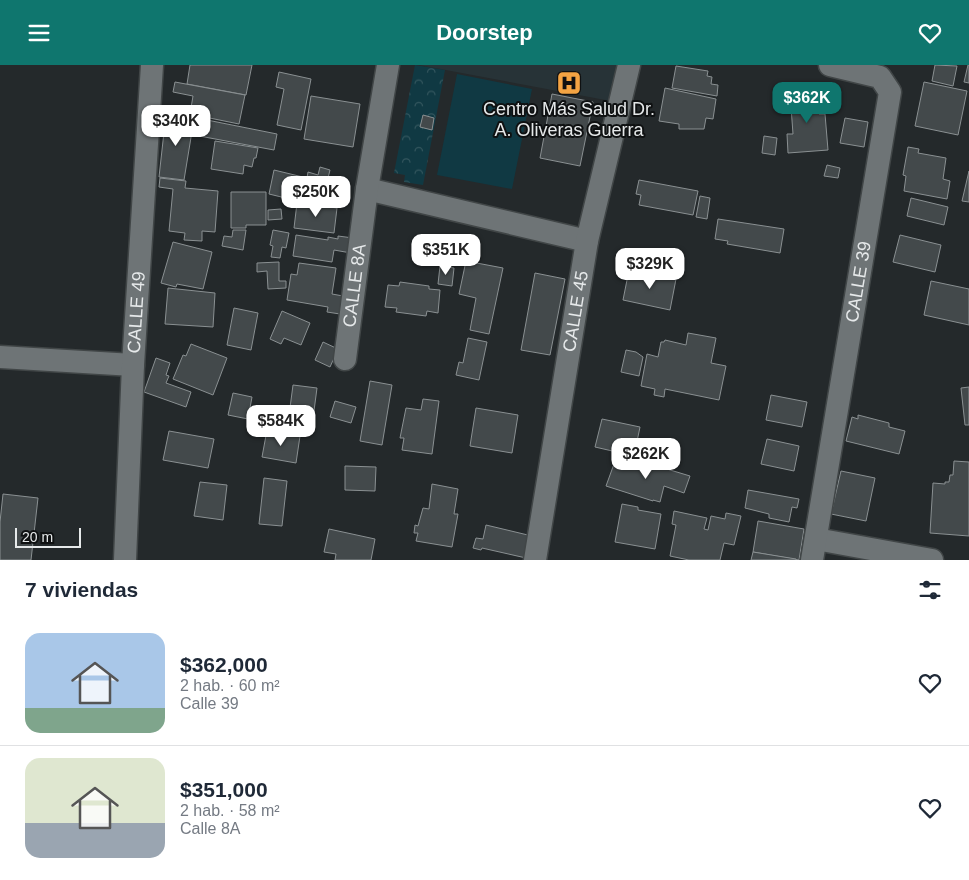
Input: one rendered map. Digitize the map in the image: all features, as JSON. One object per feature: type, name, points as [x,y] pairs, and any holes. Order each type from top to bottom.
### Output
[{"type":"street","name":"CALLE 49","points":[[125,560],[133,365],[152,65]]},
{"type":"street","name":"CALLE 8A","points":[[345,359],[366,189],[388,65]]},
{"type":"street","name":"CALLE 45","points":[[535,560],[587,241],[629,65]]},
{"type":"street","name":"CALLE 39","points":[[830,65],[880,77],[890,92],[814,550],[932,560]]},
{"type":"street","points":[[366,189],[587,241]]},
{"type":"street","points":[[0,357],[133,365]]},
{"type":"shaded area","name":"Centro Más Salud Dr. A. Oliveras Guerra","points":[[419,65],[625,65],[616,102]]},
{"type":"green space","points":[[415,65],[445,70],[423,185],[404,182],[405,175],[394,173]]},
{"type":"green space","points":[[457,74],[532,89],[512,189],[437,175]]},
{"type":"building","points":[[190,65],[252,65],[246,95],[187,84]]},
{"type":"building","points":[[935,65],[957,66],[953,86],[932,81]]},
{"type":"building","points":[[969,65],[969,83],[964,82]]},
{"type":"building","points":[[676,66],[708,71],[707,76],[712,77],[711,84],[718,85],[717,96],[672,88]]},
{"type":"building","points":[[279,72],[311,79],[301,130],[277,125],[284,89],[276,87]]},
{"type":"building","points":[[175,82],[245,95],[239,124],[190,114],[193,96],[173,92]]},
{"type":"building","points":[[924,82],[967,91],[958,135],[915,126]]},
{"type":"building","points":[[665,88],[716,99],[713,119],[706,118],[704,129],[679,129],[679,124],[659,121]]},
{"type":"building","points":[[818,91],[819,114],[825,114],[828,150],[788,153],[787,134],[793,134],[790,93]]},
{"type":"building","points":[[552,94],[593,102],[580,166],[540,158]]},
{"type":"building","points":[[311,96],[360,104],[353,147],[304,139]]},
{"type":"building","points":[[166,114],[194,119],[184,180],[159,177]]},
{"type":"building","points":[[423,115],[434,118],[432,130],[420,127]]},
{"type":"building","points":[[197,118],[277,134],[274,150],[194,135]]},
{"type":"building","points":[[845,118],[868,122],[864,147],[840,143]]},
{"type":"building","points":[[764,136],[777,138],[775,155],[762,153]]},
{"type":"building","points":[[215,141],[258,148],[252,167],[244,165],[243,174],[211,169]]},
{"type":"building","points":[[908,147],[919,149],[918,153],[946,158],[943,179],[950,181],[947,199],[904,191],[906,176],[903,175]]},
{"type":"building","points":[[827,165],[840,168],[838,178],[824,176]]},
{"type":"building","points":[[320,167],[330,170],[328,178],[342,181],[337,204],[303,196],[302,202],[269,194],[274,170],[307,178],[308,172],[318,175]]},
{"type":"building","points":[[969,171],[969,202],[962,201]]},
{"type":"building","points":[[160,178],[186,181],[185,188],[218,191],[215,232],[202,231],[202,241],[184,240],[185,233],[169,231],[173,189],[159,187]]},
{"type":"building","points":[[639,180],[698,191],[693,215],[639,205],[641,195],[636,194]]},
{"type":"building","points":[[231,192],[266,192],[266,225],[246,225],[246,228],[231,228]]},
{"type":"building","points":[[700,196],[710,198],[707,219],[696,217]]},
{"type":"building","points":[[911,198],[948,207],[944,225],[907,216]]},
{"type":"building","points":[[297,203],[337,208],[334,233],[294,228]]},
{"type":"building","points":[[281,209],[282,219],[268,220],[268,210]]},
{"type":"building","points":[[718,219],[784,229],[780,253],[727,244],[728,241],[715,239]]},
{"type":"building","points":[[233,230],[246,230],[243,250],[222,246],[224,236],[232,237]]},
{"type":"building","points":[[273,230],[289,233],[286,248],[282,247],[280,258],[271,257],[273,246],[270,245]]},
{"type":"building","points":[[296,235],[328,240],[328,237],[338,239],[338,236],[353,238],[351,253],[334,250],[332,262],[293,256]]},
{"type":"building","points":[[900,235],[941,245],[935,272],[893,262]]},
{"type":"building","points":[[173,242],[212,252],[203,289],[177,284],[176,287],[161,283]]},
{"type":"building","points":[[466,261],[503,268],[489,334],[470,330],[476,298],[459,294]]},
{"type":"building","points":[[279,262],[279,281],[286,281],[286,288],[268,289],[267,271],[257,272],[257,263]]},
{"type":"building","points":[[299,263],[336,268],[332,294],[343,296],[340,314],[327,312],[328,307],[287,300],[291,274],[297,275]]},
{"type":"building","points":[[440,266],[454,268],[452,286],[438,284]]},
{"type":"building","points":[[629,270],[676,279],[670,310],[623,300]]},
{"type":"building","points":[[535,273],[565,279],[550,355],[521,350]]},
{"type":"building","points":[[931,281],[969,289],[969,325],[924,315]]},
{"type":"building","points":[[400,282],[429,286],[429,289],[440,290],[438,313],[427,311],[426,316],[396,312],[397,308],[385,307],[388,285],[399,286]]},
{"type":"building","points":[[168,288],[215,293],[213,327],[165,324]]},
{"type":"building","points":[[234,308],[258,313],[251,350],[227,345]]},
{"type":"building","points":[[282,311],[310,323],[301,345],[284,338],[281,344],[270,339]]},
{"type":"building","points":[[688,333],[716,338],[711,363],[726,366],[719,400],[665,389],[664,397],[654,395],[655,389],[641,386],[647,354],[658,357],[661,342],[665,340],[686,345]]},
{"type":"building","points":[[468,338],[487,342],[479,380],[456,375],[459,362],[463,363]]},
{"type":"building","points":[[323,342],[338,349],[330,367],[315,360]]},
{"type":"building","points":[[191,344],[227,358],[213,395],[173,379],[183,355],[186,356]]},
{"type":"building","points":[[626,350],[636,352],[643,357],[639,376],[621,372]]},
{"type":"building","points":[[156,358],[170,363],[166,375],[169,376],[166,383],[191,392],[186,407],[144,392]]},
{"type":"building","points":[[370,381],[392,385],[382,445],[360,441]]},
{"type":"building","points":[[293,385],[317,388],[312,426],[288,423]]},
{"type":"building","points":[[969,387],[969,425],[965,425],[961,388]]},
{"type":"building","points":[[233,393],[252,397],[248,419],[228,415]]},
{"type":"building","points":[[771,395],[807,402],[802,427],[766,420]]},
{"type":"building","points":[[423,399],[439,401],[432,454],[402,450],[404,438],[400,438],[406,408],[421,410]]},
{"type":"building","points":[[335,401],[356,407],[351,423],[330,417]]},
{"type":"building","points":[[476,408],[518,415],[512,453],[470,446]]},
{"type":"building","points":[[858,415],[889,423],[889,427],[905,431],[899,454],[846,441],[852,417],[858,419]]},
{"type":"building","points":[[602,419],[640,427],[634,456],[595,447]]},
{"type":"building","points":[[267,430],[300,436],[296,463],[262,457]]},
{"type":"building","points":[[169,431],[214,439],[208,468],[163,460]]},
{"type":"building","points":[[767,439],[799,446],[794,471],[761,464]]},
{"type":"building","points":[[624,459],[646,467],[647,463],[690,476],[684,493],[664,486],[660,502],[606,486],[614,464],[622,467]]},
{"type":"building","points":[[954,461],[969,462],[969,536],[930,533],[933,483],[945,484],[945,482],[949,482],[950,475],[953,475]]},
{"type":"building","points":[[345,466],[376,467],[375,491],[345,490]]},
{"type":"building","points":[[841,471],[875,478],[866,521],[831,514]]},
{"type":"building","points":[[264,478],[287,481],[282,526],[259,524]]},
{"type":"building","points":[[200,482],[227,485],[223,520],[194,516]]},
{"type":"building","points":[[432,484],[458,489],[454,514],[458,514],[452,547],[416,541],[418,533],[414,533],[415,525],[418,526],[423,508],[429,509]]},
{"type":"building","points":[[748,490],[799,499],[797,508],[792,507],[789,522],[769,518],[769,514],[745,508]]},
{"type":"building","points":[[3,494],[38,498],[31,560],[0,560],[0,522]]},
{"type":"building","points":[[622,504],[638,507],[638,510],[661,514],[655,549],[615,542]]},
{"type":"building","points":[[674,511],[707,518],[704,529],[708,530],[711,516],[725,519],[726,513],[741,516],[734,545],[724,543],[720,560],[689,560],[670,556],[676,525],[672,524]]},
{"type":"building","points":[[758,521],[804,529],[799,560],[753,552]]},
{"type":"building","points":[[486,525],[532,536],[526,558],[482,548],[481,550],[473,548],[476,538],[483,539]]},
{"type":"building","points":[[329,529],[375,539],[371,560],[335,560],[336,554],[324,552]]},
{"type":"building","points":[[753,552],[796,559],[796,560],[751,560]]},
{"type":"place","name":"Centro Más Salud Dr. A. Oliveras Guerra","points":[[569,83]]}]
